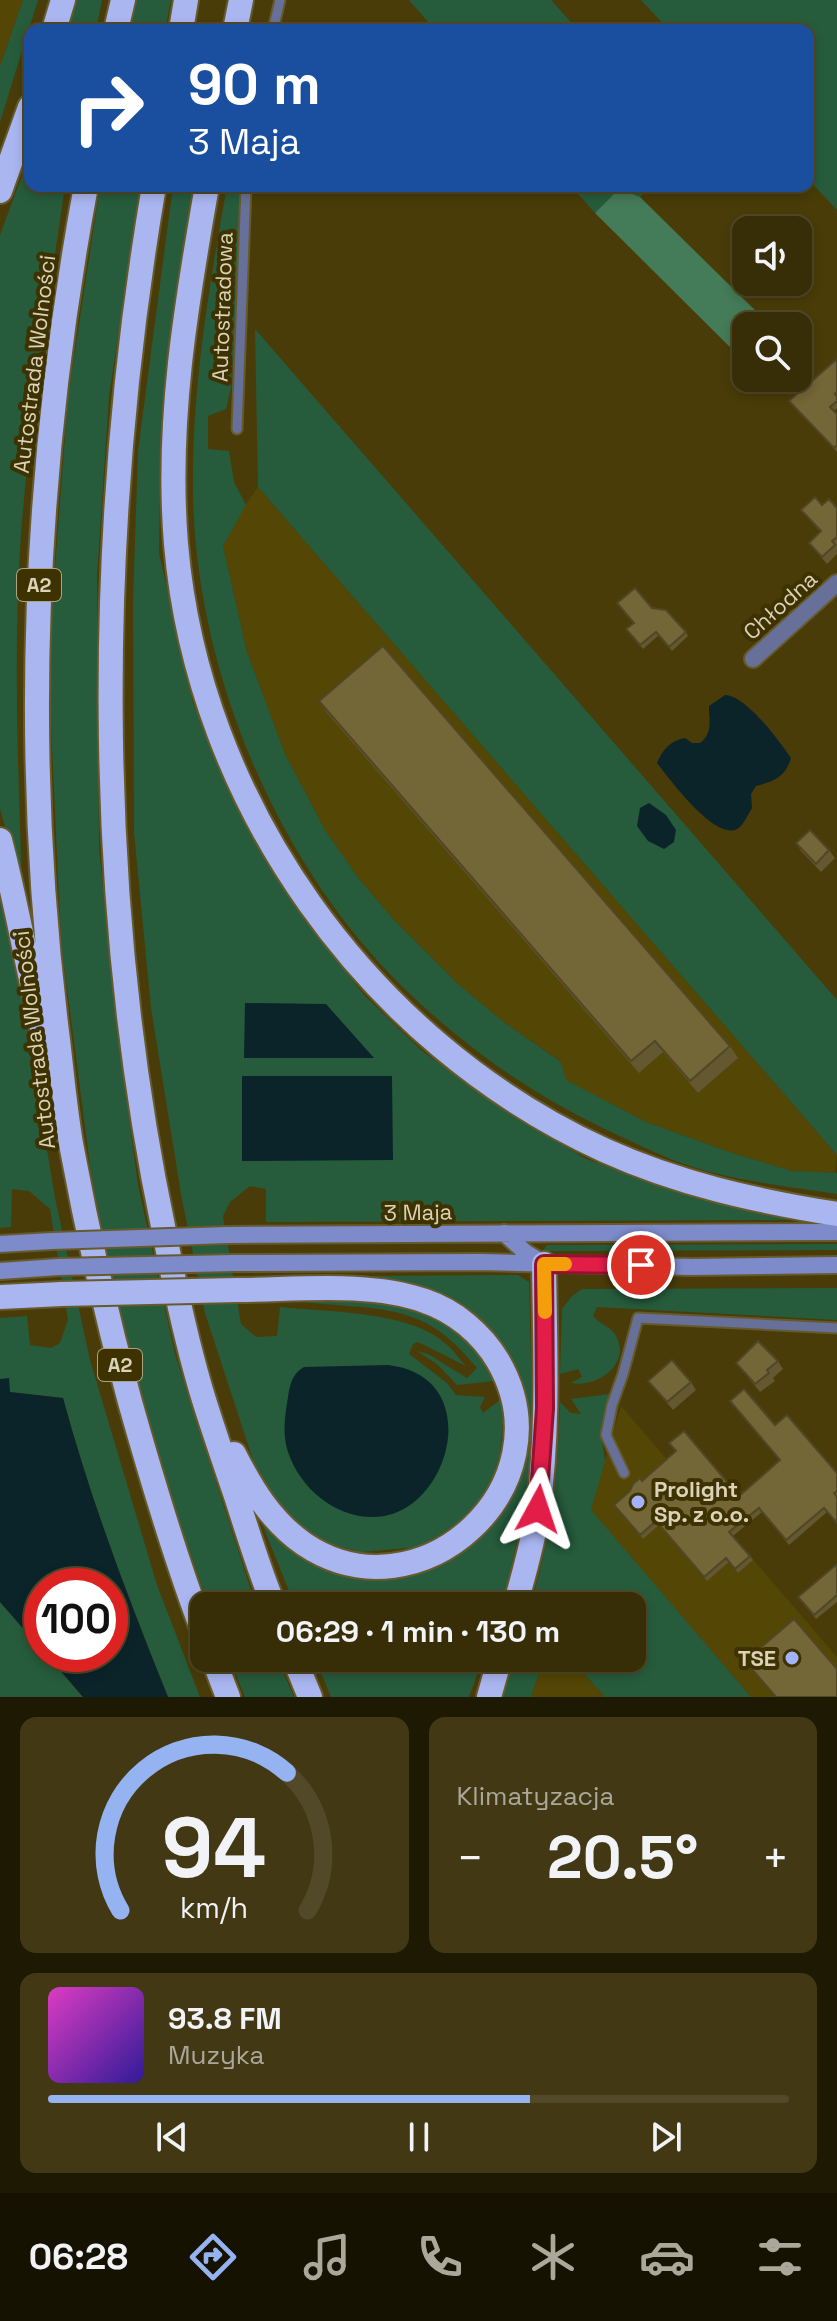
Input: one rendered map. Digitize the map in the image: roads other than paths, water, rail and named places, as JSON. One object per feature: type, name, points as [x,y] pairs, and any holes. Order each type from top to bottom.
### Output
[{"type":"highway","points":[[56,24],[63,0]]},
{"type":"highway","points":[[117,24],[123,0]]},
{"type":"highway","points":[[182,24],[186,0]]},
{"type":"highway","points":[[236,24],[241,0]]},
{"type":"highway","points":[[0,191],[24,126]]},
{"type":"highway","name":"Autostrada Wolności","points":[[85,192],[69,286],[46,484],[36,682],[41,866],[51,986],[71,1145],[95,1266],[129,1399],[190,1595]]},
{"type":"highway","points":[[153,192],[144,240],[119,452],[111,668],[115,856],[130,1036],[153,1183],[180,1309],[204,1399],[269,1592]]},
{"type":"highway","points":[[206,192],[187,303],[176,396],[173,466],[176,543],[184,605],[199,671],[228,757],[271,844],[307,900],[351,958],[400,1010],[485,1081],[577,1137],[645,1167],[729,1194],[837,1214]]},
{"type":"highway","points":[[0,840],[18,906],[33,995],[71,1145]]},
{"type":"highway","points":[[519,1592],[538,1509],[545,1408],[544,1264]]},
{"type":"highway","points":[[0,1297],[342,1290],[394,1293],[428,1302],[452,1314],[485,1342],[510,1384],[517,1417],[513,1464],[500,1495],[489,1511],[458,1540],[414,1561],[389,1565],[350,1563],[305,1544],[265,1509],[204,1399]]},
{"type":"highway","points":[[218,1672],[228,1697]]},
{"type":"highway","points":[[300,1672],[310,1697]]},
{"type":"highway","points":[[489,1697],[496,1672]]},
{"type":"main road","name":"3 Maja","points":[[0,1244],[228,1235],[837,1232]]},
{"type":"main road","points":[[504,1233],[544,1264]]},
{"type":"main road","points":[[0,1271],[233,1263],[691,1267],[837,1265]]},
{"type":"street","name":"Chłodna","points":[[753,659],[837,583]]},
{"type":"lane","points":[[274,24],[280,0]]},
{"type":"lane","name":"Autostradowa","points":[[237,429],[237,355],[246,192]]},
{"type":"lane","points":[[624,1473],[606,1435],[638,1318],[837,1328]]},
{"type":"water","points":[[725,695],[734,697],[752,711],[791,758],[778,778],[756,786],[751,794],[752,808],[744,822],[737,829],[728,830],[717,826],[693,806],[657,763],[675,741],[685,738],[692,743],[700,743],[704,739],[709,726],[709,706]]},
{"type":"water","points":[[649,803],[666,815],[676,830],[674,842],[664,849],[648,841],[637,826],[640,808]]},
{"type":"water","points":[[245,1003],[326,1004],[374,1058],[244,1058]]},
{"type":"water","points":[[242,1076],[392,1076],[393,1160],[242,1161]]},
{"type":"water","points":[[388,1365],[419,1375],[439,1393],[448,1418],[447,1445],[438,1471],[422,1494],[401,1511],[374,1517],[360,1516],[321,1498],[310,1489],[294,1465],[286,1445],[285,1431],[289,1392],[294,1376],[304,1367]]},
{"type":"water","points":[[9,1378],[10,1392],[63,1398],[118,1568],[24,1568],[24,1629],[0,1602],[0,1379]]},
{"type":"water","points":[[128,1594],[168,1697],[83,1697],[61,1672],[128,1672]]},
{"type":"place","name":"Prolight Sp. z o.o.","points":[[638,1502]]},
{"type":"place","name":"TSE","points":[[792,1658]]}]
